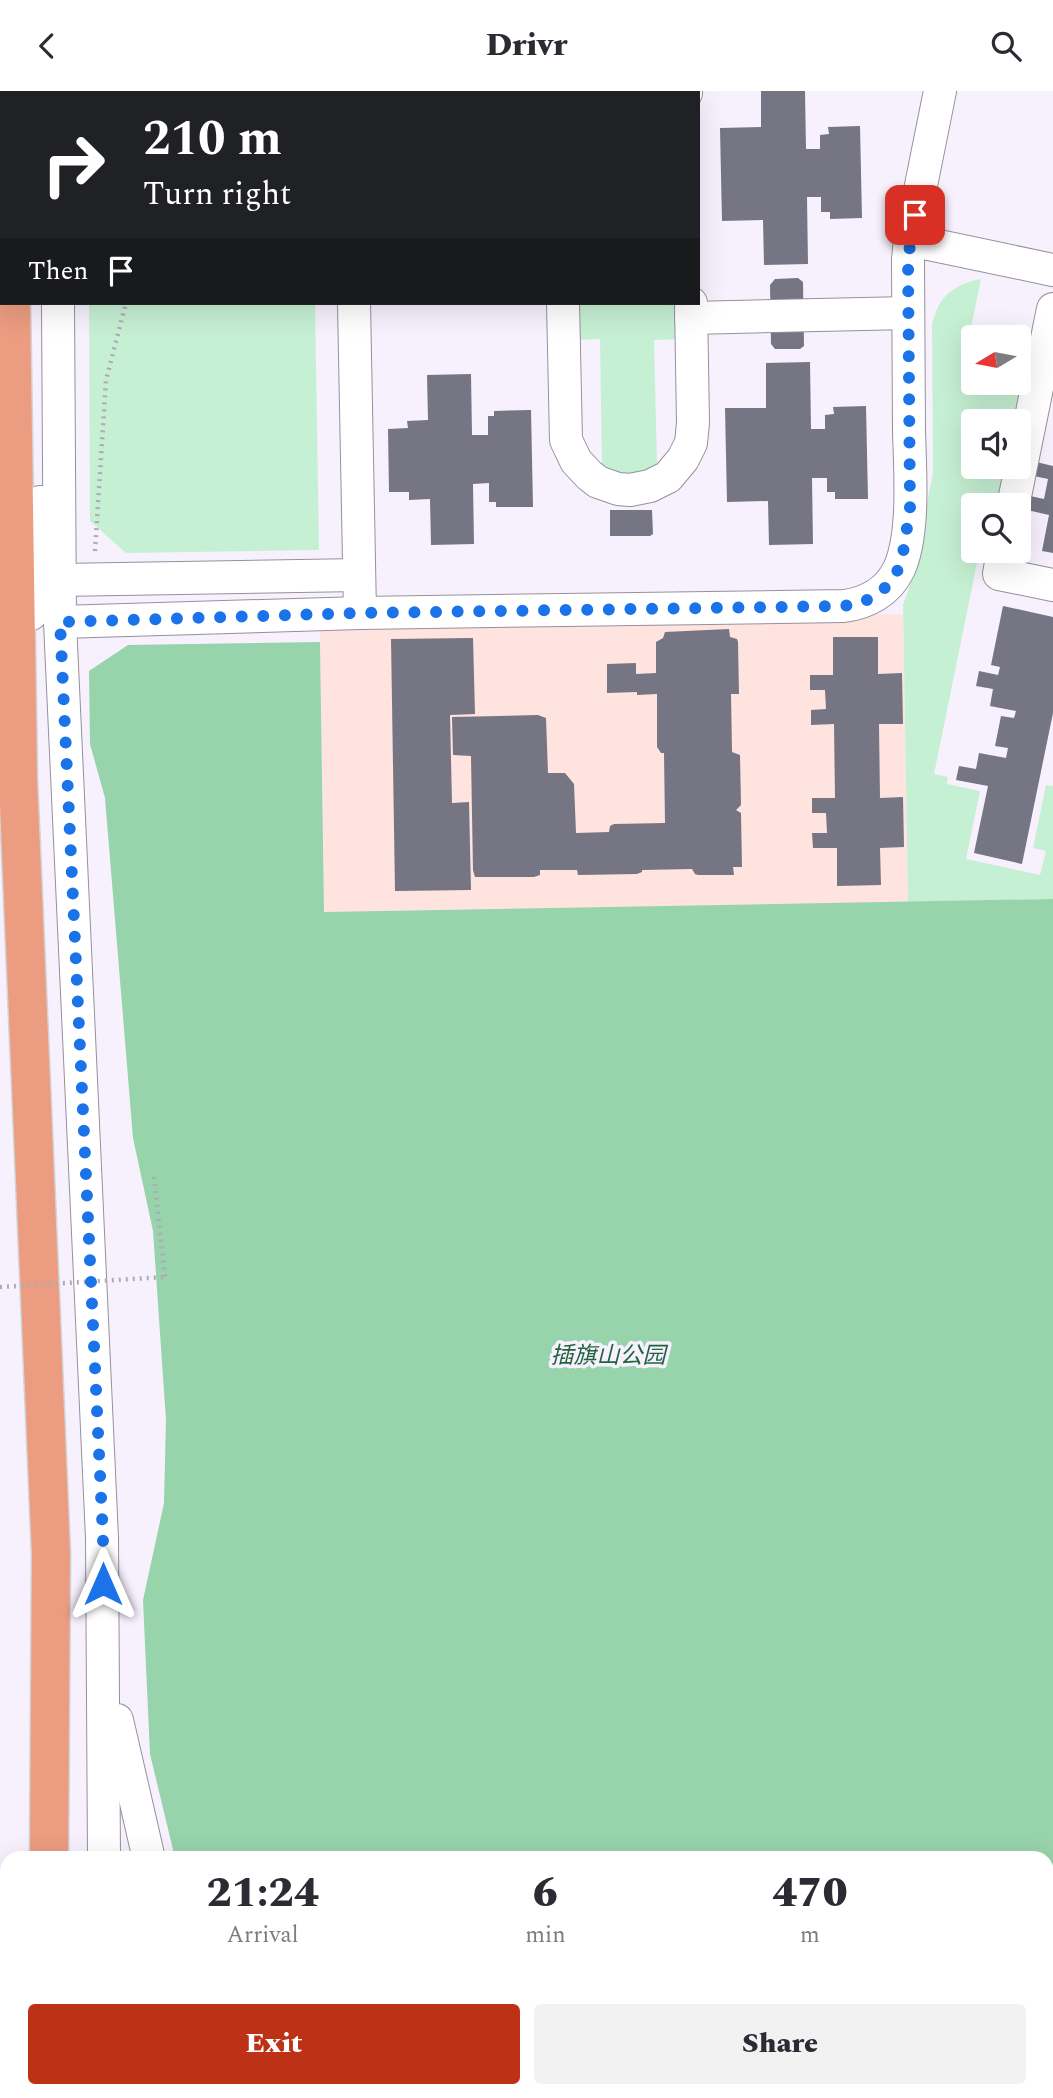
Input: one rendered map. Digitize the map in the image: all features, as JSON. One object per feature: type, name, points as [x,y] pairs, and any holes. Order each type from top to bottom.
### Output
[{"type":"highway","points":[[11,305],[18,780],[51,1553],[49,1851]]},
{"type":"street","points":[[60,622],[360,613],[844,606],[872,598],[891,581],[899,568],[910,516],[910,240],[940,91]]},
{"type":"street","points":[[910,240],[1053,270]]},
{"type":"street","points":[[18,780],[57,305]]},
{"type":"street","points":[[57,305],[60,622],[103,1538],[104,1851]]},
{"type":"street","points":[[354,305],[360,613]]},
{"type":"street","points":[[563,305],[566,440],[576,461],[589,475],[598,482],[630,490],[650,486],[668,477],[689,451],[693,423],[691,310],[908,313]]},
{"type":"street","points":[[1016,493],[1053,309]]},
{"type":"street","points":[[1001,563],[999,574],[1053,585]]},
{"type":"street","points":[[59,580],[359,575]]},
{"type":"street","points":[[103,1653],[147,1851]]},
{"type":"path","points":[[93,580],[106,380],[125,305]]},
{"type":"path","points":[[0,1287],[165,1277],[154,1177]]},
{"type":"shaded area","points":[[903,614],[908,902],[324,912],[320,625]]},
{"type":"green space","points":[[981,279],[972,325],[961,325],[961,395],[1025,395],[1021,409],[961,409],[961,479],[1011,479],[1008,493],[961,493],[961,563],[977,563],[934,774],[948,777],[947,784],[980,791],[966,859],[1040,875],[1046,851],[1033,848],[1046,785],[1053,786],[1053,899],[908,902],[903,605],[912,580],[933,473],[932,326],[942,300],[962,285]]},
{"type":"green space","points":[[89,305],[315,305],[319,550],[126,553],[90,521]]},
{"type":"green space","points":[[571,305],[682,305],[683,339],[654,340],[657,467],[637,474],[602,468],[600,339],[572,340]]},
{"type":"green space","points":[[1031,339],[1039,341],[1031,372]]},
{"type":"green space","name":"插旗山公园","points":[[320,642],[324,912],[1053,899],[1053,1851],[173,1851],[150,1754],[143,1600],[164,1503],[166,1420],[153,1231],[133,1138],[105,798],[90,744],[89,671],[128,645]]},
{"type":"building","points":[[761,91],[805,91],[806,149],[820,149],[820,135],[829,134],[828,127],[860,126],[862,218],[830,219],[830,212],[821,212],[821,197],[807,197],[808,264],[764,265],[763,220],[722,221],[720,128],[761,127]]},
{"type":"building","points":[[798,278],[803,282],[804,346],[800,349],[775,349],[771,344],[770,285],[775,279]]},
{"type":"building","points":[[810,362],[811,429],[825,429],[825,415],[834,414],[833,407],[866,406],[868,499],[835,499],[835,492],[827,492],[827,478],[812,478],[813,544],[769,545],[768,501],[727,502],[725,408],[766,408],[766,363]]},
{"type":"building","points":[[471,374],[472,435],[488,435],[488,416],[494,416],[494,411],[531,410],[533,507],[496,507],[496,502],[489,502],[489,483],[473,484],[474,544],[431,545],[430,499],[409,500],[409,492],[389,492],[388,429],[408,428],[407,421],[428,420],[427,375]]},
{"type":"building","points":[[1036,462],[1053,466],[1053,553],[1042,551],[1049,515],[1031,511],[1031,496],[1044,499],[1048,479],[1034,476]]},
{"type":"building","points":[[610,510],[652,510],[653,534],[610,536]]},
{"type":"building","points":[[1003,606],[1053,617],[1053,713],[1022,864],[974,853],[988,786],[956,780],[959,766],[976,769],[979,753],[1006,758],[1008,748],[995,746],[1001,716],[1014,718],[1016,711],[990,706],[993,689],[976,686],[979,671],[998,675],[1000,667],[991,665]]},
{"type":"building","points":[[729,629],[730,637],[738,642],[739,694],[731,694],[732,752],[740,755],[741,805],[736,810],[741,813],[742,867],[733,867],[734,875],[698,875],[692,869],[642,870],[637,874],[578,875],[577,870],[540,870],[540,875],[534,877],[475,877],[471,756],[453,755],[452,717],[538,715],[546,718],[548,773],[565,773],[574,784],[576,833],[609,832],[610,826],[614,824],[665,823],[664,753],[657,747],[657,694],[607,693],[607,664],[636,663],[636,674],[656,673],[656,642],[663,638],[665,632]]},
{"type":"building","points":[[833,637],[878,637],[878,674],[902,673],[903,724],[879,724],[880,798],[903,797],[904,847],[880,848],[881,885],[837,886],[837,848],[813,848],[812,833],[827,833],[826,813],[812,813],[812,798],[835,798],[834,724],[811,725],[811,710],[826,709],[825,690],[810,690],[810,675],[833,675]]},
{"type":"building","points":[[473,638],[475,714],[450,715],[452,803],[469,802],[471,890],[395,891],[391,639]]},
{"type":"route","points":[[103,1584],[60,622],[360,613],[844,606],[862,603],[882,591],[899,568],[910,516],[908,258],[915,215]]}]
